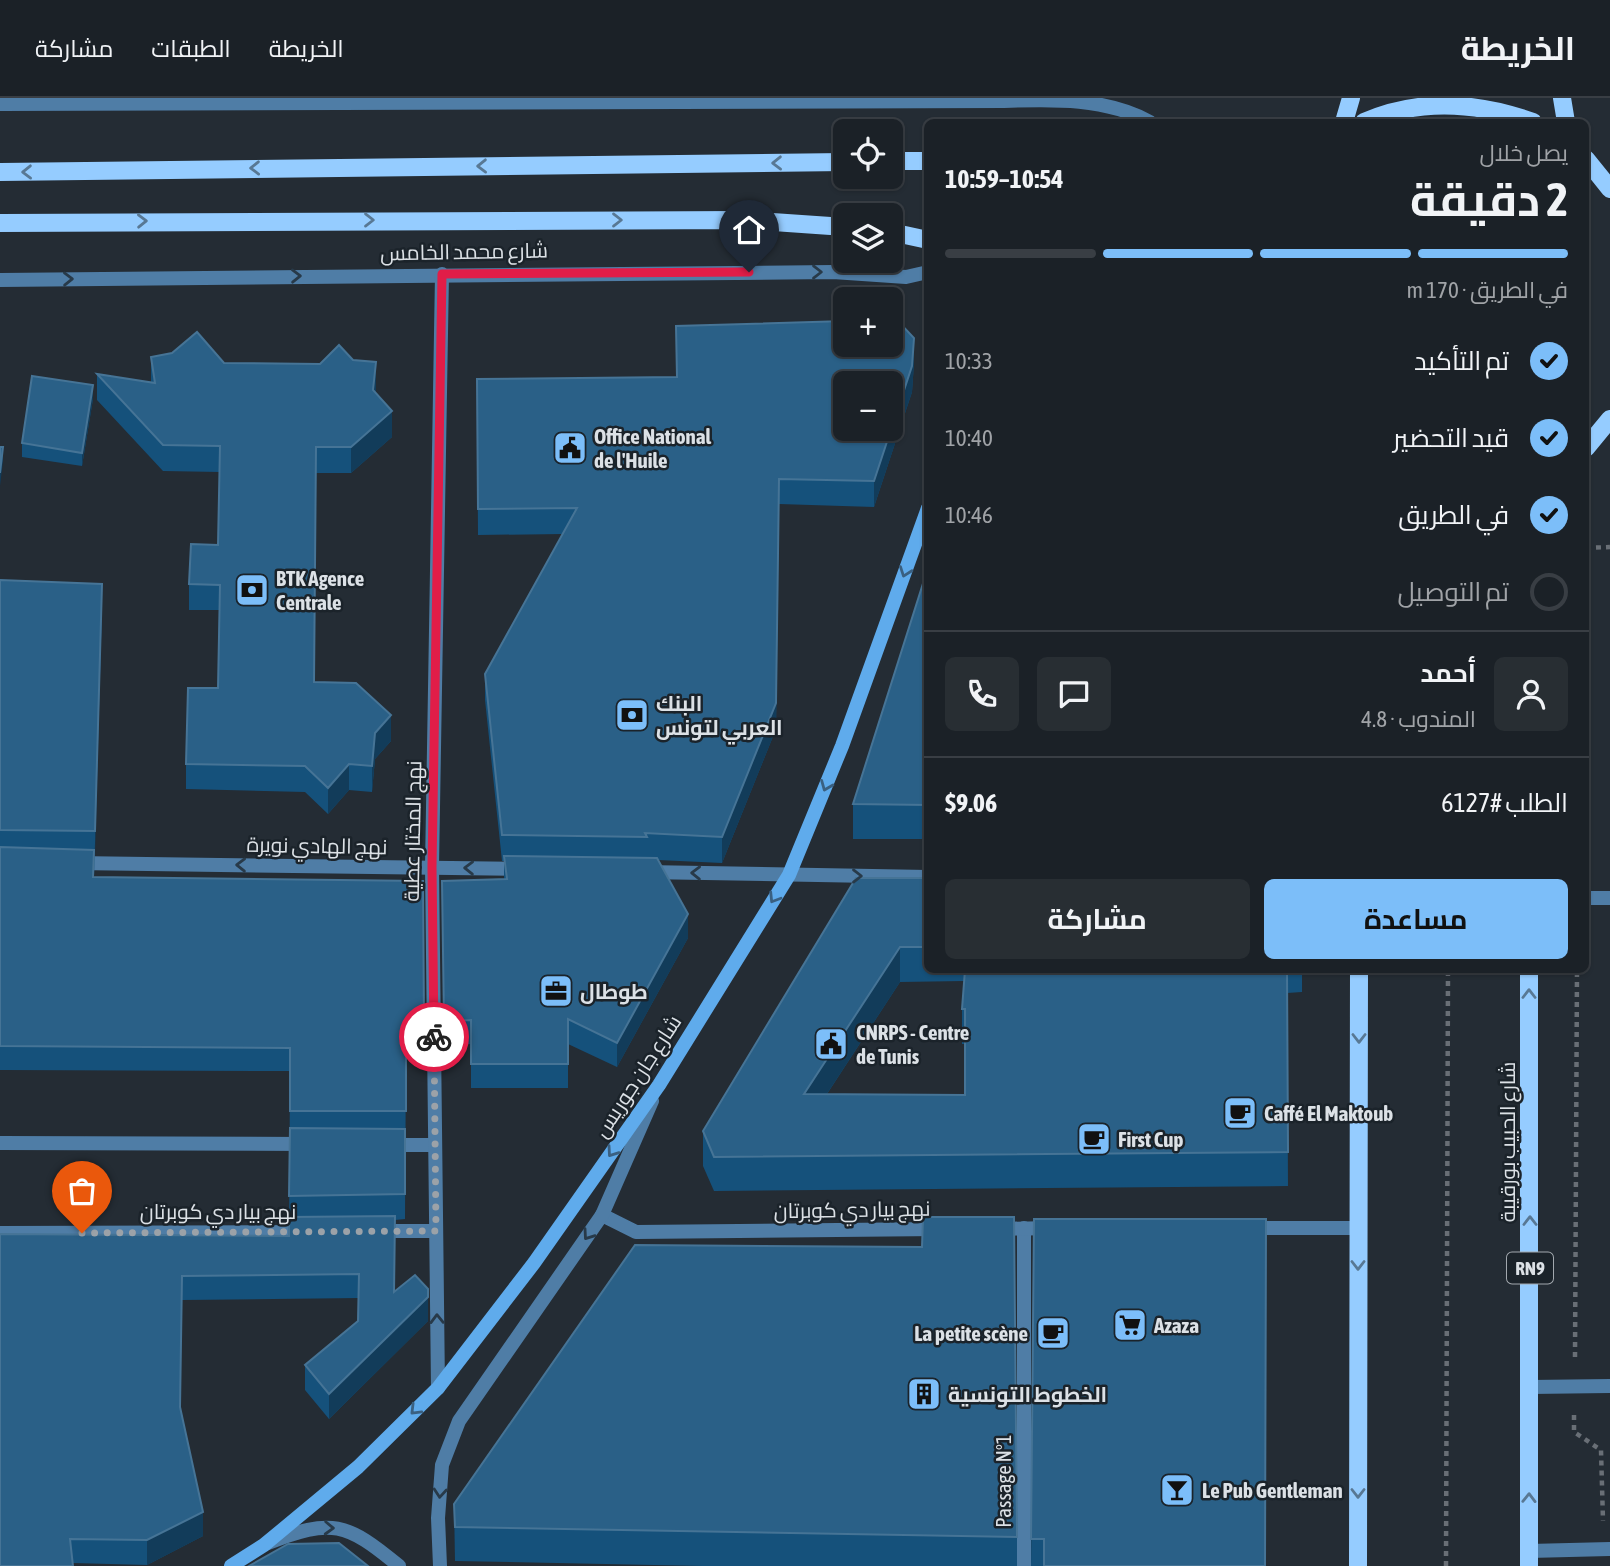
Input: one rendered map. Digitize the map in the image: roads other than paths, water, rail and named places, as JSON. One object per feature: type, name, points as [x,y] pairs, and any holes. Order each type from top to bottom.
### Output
[{"type":"main road","points":[[1346,119],[1351,98]]},
{"type":"main road","points":[[1562,98],[1566,119]]},
{"type":"main road","points":[[1373,119],[1417,105],[1457,103],[1497,110],[1524,119]]},
{"type":"main road","points":[[903,161],[924,161]]},
{"type":"main road","points":[[0,172],[833,162]]},
{"type":"main road","points":[[1589,163],[1610,188]]},
{"type":"main road","name":"شارع محمد الخامس","points":[[0,223],[744,219],[833,226]]},
{"type":"main road","points":[[903,235],[924,239]]},
{"type":"main road","points":[[1589,444],[1610,419]]},
{"type":"main road","name":"شارع جان جوريس","points":[[231,1566],[264,1545],[358,1467],[438,1388],[534,1263],[659,1085],[789,875],[842,746],[924,519]]},
{"type":"main road","points":[[1357,1566],[1359,973]]},
{"type":"main road","name":"شارع الحبيب بورقيبة","points":[[1529,973],[1529,1558]]},
{"type":"street","points":[[0,104],[173,100],[1060,98],[1114,106],[1143,119]]},
{"type":"street","name":"شارع محمد الخامس","points":[[0,280],[833,272],[906,277],[924,273]]},
{"type":"street","name":"نهج المختار عطية","points":[[438,1388],[432,867],[442,274]]},
{"type":"street","name":"نهج الهادي نويرة","points":[[56,863],[542,869]]},
{"type":"street","points":[[624,871],[924,877]]},
{"type":"street","points":[[1589,898],[1610,898]]},
{"type":"street","points":[[440,1566],[438,1518],[442,1465],[459,1421],[602,1215],[659,1085]]},
{"type":"street","points":[[0,1143],[326,1144]]},
{"type":"street","points":[[367,1144],[435,1145]]},
{"type":"street","name":"نهج بيار دي كوبرتان","points":[[602,1215],[636,1232],[955,1229]]},
{"type":"street","name":"Passage N°1","points":[[1024,1228],[1024,1566]]},
{"type":"street","points":[[983,1229],[1066,1228]]},
{"type":"street","points":[[1233,1228],[1359,1228]]},
{"type":"street","points":[[355,1231],[436,1231]]},
{"type":"street","name":"نهج بيار دي كوبرتان","points":[[0,1233],[327,1232]]},
{"type":"street","points":[[1530,1387],[1610,1386]]},
{"type":"street","points":[[264,1545],[308,1527],[342,1528],[369,1541],[399,1566]]},
{"type":"street","points":[[1529,1558],[1607,1549]]},
{"type":"place","name":"Office National de l'Huile","points":[[570,448]]},
{"type":"place","name":"BTK Agence Centrale","points":[[252,590]]},
{"type":"place","name":"البنك العربي لتونس","points":[[632,715]]},
{"type":"place","name":"طوطال","points":[[556,991]]},
{"type":"place","name":"CNRPS - Centre de Tunis","points":[[831,1044]]},
{"type":"place","name":"Caffé El Maktoub","points":[[1240,1113]]},
{"type":"place","name":"First Cup","points":[[1094,1139]]},
{"type":"place","name":"Azaza","points":[[1130,1325]]},
{"type":"place","name":"La petite scène","points":[[1053,1333]]},
{"type":"place","name":"الخطوط التونسية","points":[[924,1394]]},
{"type":"place","name":"Le Pub Gentleman","points":[[1177,1490]]}]
